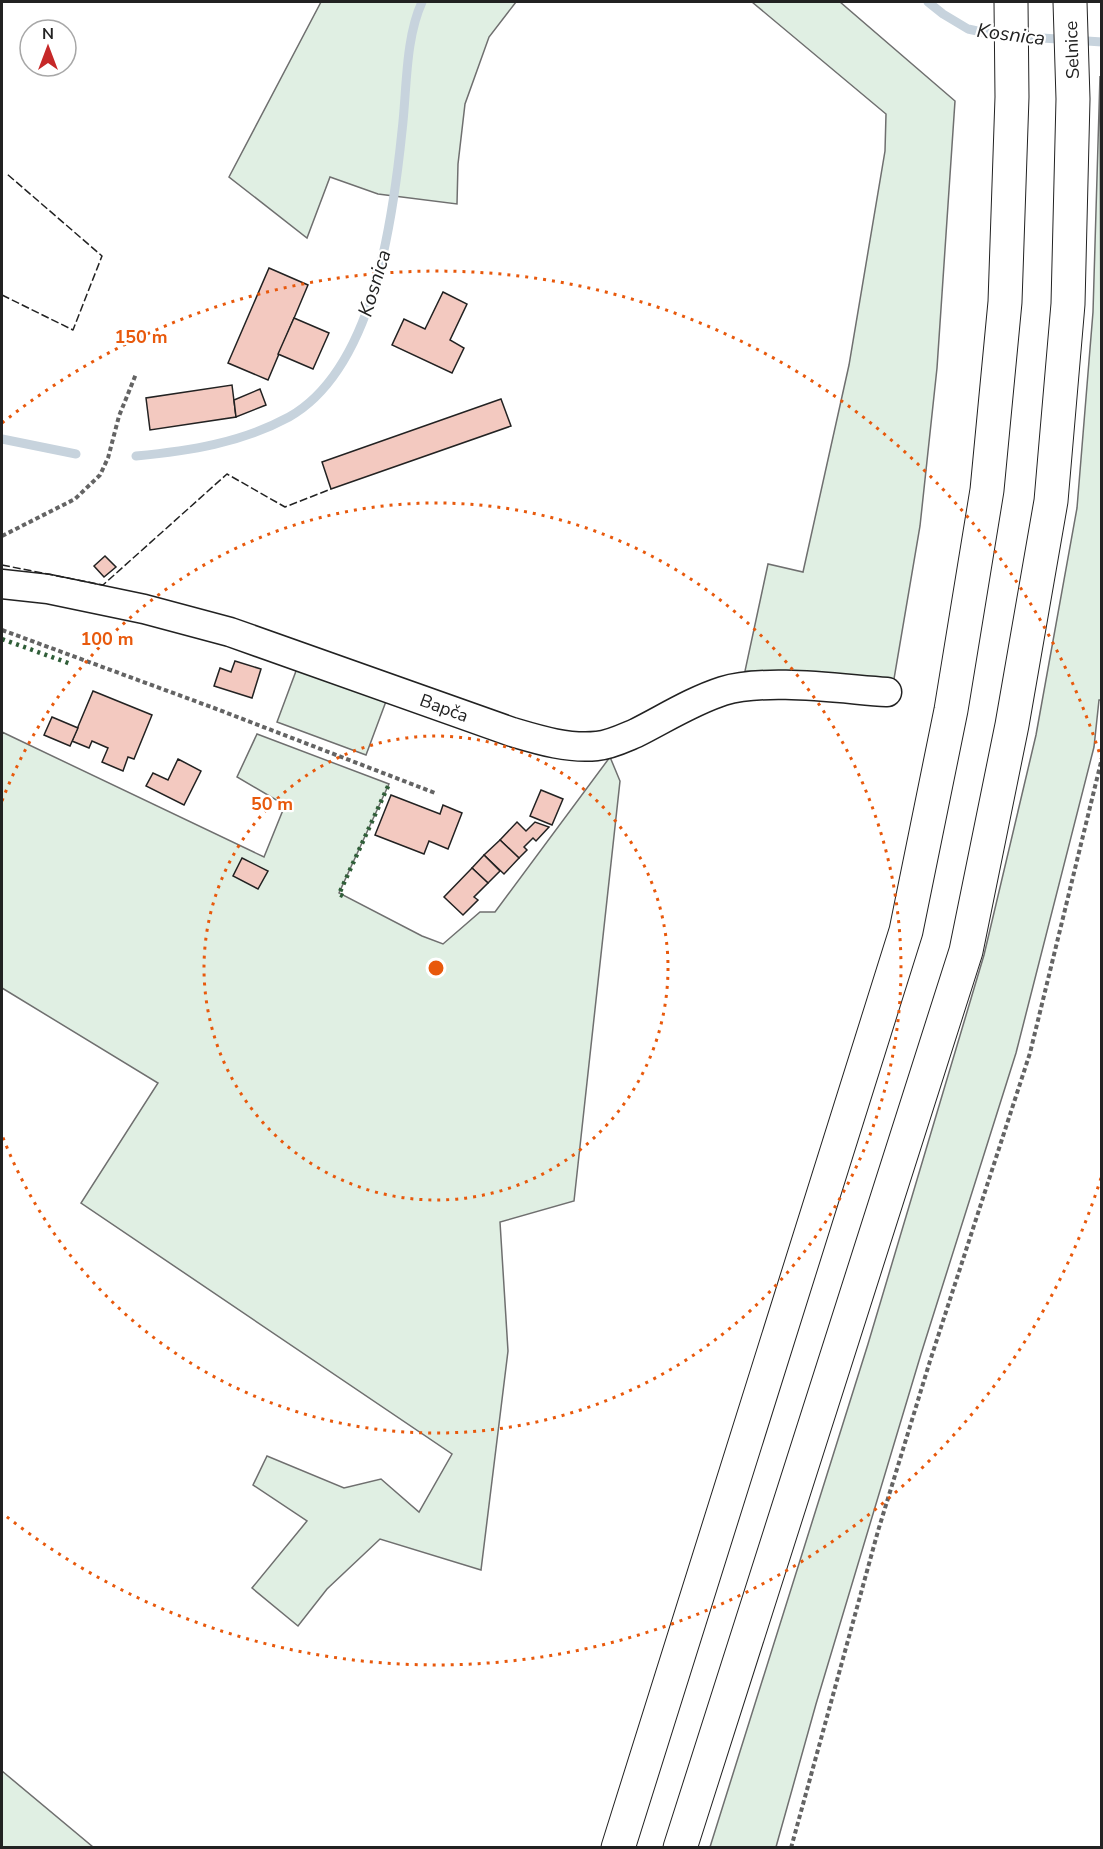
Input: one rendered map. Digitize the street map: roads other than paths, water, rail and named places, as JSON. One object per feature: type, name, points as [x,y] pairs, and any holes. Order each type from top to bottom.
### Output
[{"type":"main road","points":[[618,1848],[906,931],[951,710],[987,490],[1005,302],[1012,97],[1011,2]]},
{"type":"main road","name":"Selnice","points":[[680,1848],[966,951],[1012,725],[1051,501],[1068,304],[1073,99],[1071,2]]},
{"type":"street","name":"Bapča","points":[[2,584],[48,589],[144,609],[230,632],[512,732],[556,744],[598,746],[621,740],[723,691],[781,686],[887,692]]},
{"type":"waterway","name":"Kosnica","points":[[136,456],[214,444],[271,426],[289,417],[318,395],[341,364],[360,329],[385,248],[398,167],[412,32],[422,2]]},
{"type":"waterway","name":"Kosnica","points":[[928,2],[968,29],[996,35],[1102,42]]},
{"type":"waterway","name":"Kosnica","points":[[2,439],[76,454]]}]
